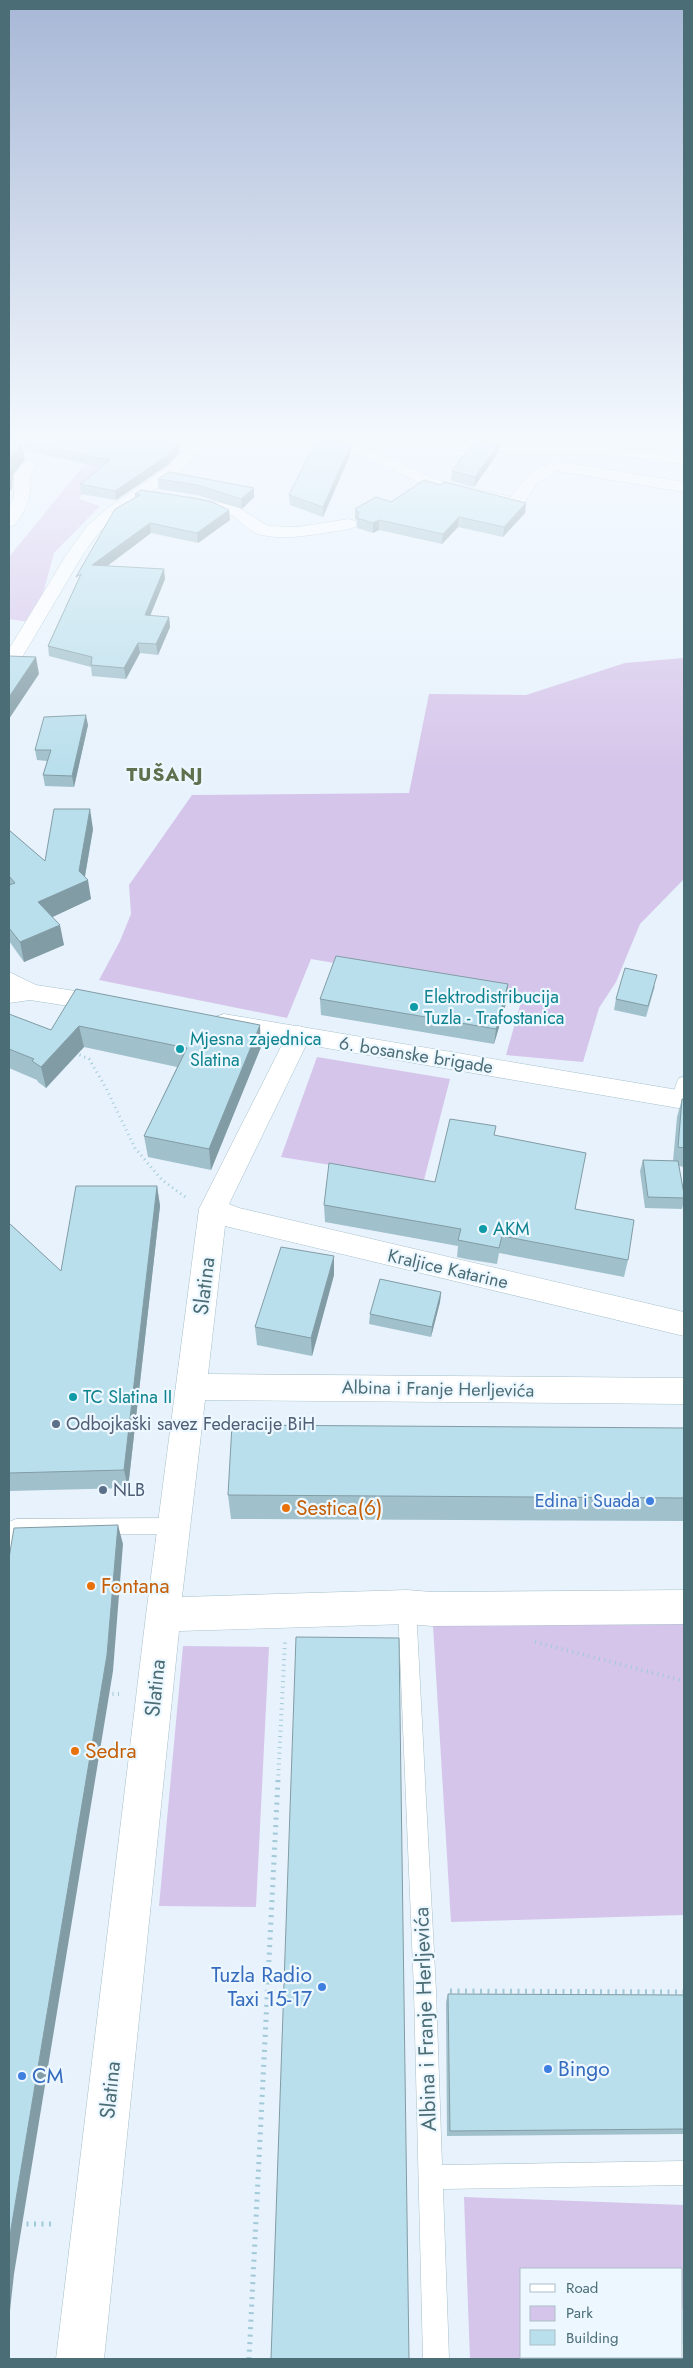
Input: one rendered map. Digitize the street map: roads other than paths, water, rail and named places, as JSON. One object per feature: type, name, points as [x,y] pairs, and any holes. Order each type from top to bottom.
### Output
[{"type":"street","points":[[10,662],[82,547]]},
{"type":"street","points":[[16,989],[129,1007]]},
{"type":"street","name":"6. bosanske brigade","points":[[205,1020],[683,1094]]},
{"type":"street","name":"Slatina","points":[[80,2359],[163,1615],[213,1209],[299,1035]]},
{"type":"street","name":"Kraljice Katarine","points":[[213,1209],[233,1218],[684,1324]]},
{"type":"street","name":"Albina i Franje Herljevića","points":[[191,1387],[684,1391]]},
{"type":"street","points":[[163,1615],[407,1607],[684,1607]]},
{"type":"lane","points":[[9,1540],[16,1527],[175,1526]]},
{"type":"lane","name":"Albina i Franje Herljevića","points":[[407,1607],[425,1991],[429,2177],[436,2359]]},
{"type":"lane","points":[[429,2177],[684,2173]]},
{"type":"place","name":"Elektrodistribucija Tuzla - Trafostanica","points":[[414,1007]]},
{"type":"place","name":"Mjesna zajednica Slatina","points":[[180,1049]]},
{"type":"place","name":"AKM","points":[[483,1229]]},
{"type":"place","name":"TC Slatina II","points":[[73,1397]]},
{"type":"place","name":"Odbojkaški savez Federacije BiH","points":[[56,1424]]},
{"type":"place","name":"NLB","points":[[103,1490]]},
{"type":"place","name":"Edina i Suada","points":[[650,1501]]},
{"type":"place","name":"Sestica(6)","points":[[286,1508]]},
{"type":"place","name":"Fontana","points":[[91,1586]]},
{"type":"place","name":"Sedra","points":[[75,1751]]},
{"type":"place","name":"Tuzla Radio Taxi 15-17","points":[[322,1987]]},
{"type":"place","name":"Bingo","points":[[548,2069]]},
{"type":"place","name":"CM","points":[[22,2076]]},
{"type":"district","name":"TUŠANJ","points":[[165,774]]}]
